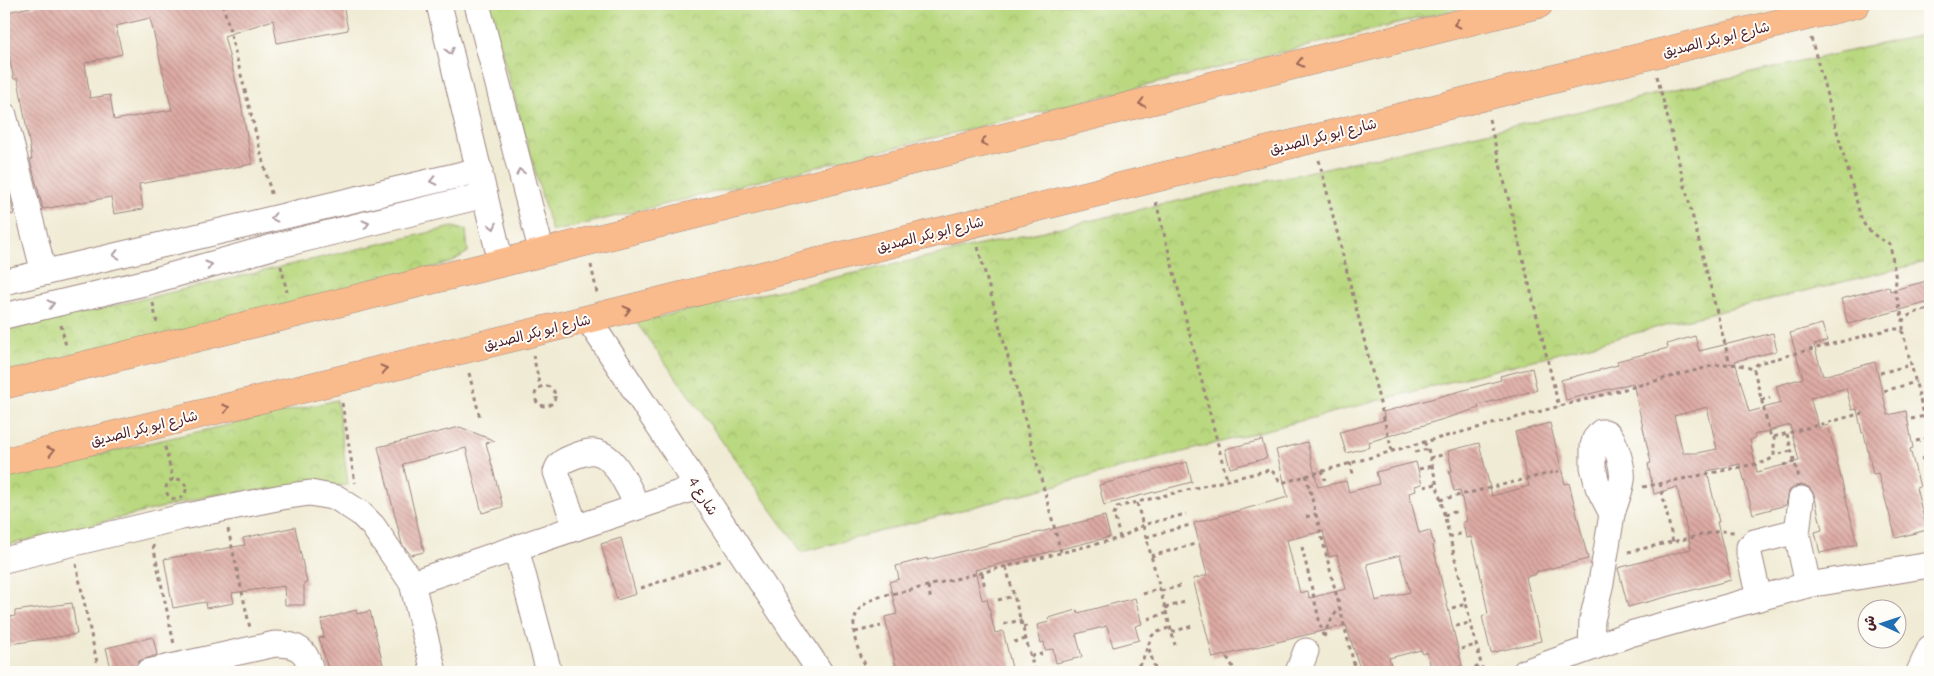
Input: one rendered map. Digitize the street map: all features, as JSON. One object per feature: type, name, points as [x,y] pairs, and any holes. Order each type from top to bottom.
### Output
[{"type":"main road","points":[[4,385],[502,263],[1539,4]]},
{"type":"main road","name":"شارع ابو بكر الصديق","points":[[4,462],[464,350],[1856,4]]},
{"type":"street","points":[[439,4],[502,263]]},
{"type":"street","points":[[477,4],[542,253]]},
{"type":"street","points":[[4,116],[44,272]]},
{"type":"street","points":[[4,282],[480,170]]},
{"type":"street","points":[[4,316],[148,282],[276,246],[486,195]]},
{"type":"street","name":"شارع 4","points":[[596,317],[697,487],[820,672]]},
{"type":"street","points":[[576,528],[556,472],[558,465],[563,460],[594,452],[606,455],[614,463],[638,507]]},
{"type":"street","points":[[412,583],[697,487]]},
{"type":"street","points":[[4,560],[148,525],[224,509],[310,493],[337,498],[360,513],[373,526],[412,583],[434,672]]},
{"type":"street","points":[[1801,499],[1796,531],[1808,585]]},
{"type":"street","points":[[1591,647],[1592,620],[1616,503]]},
{"type":"street","points":[[1759,598],[1749,554],[1751,544],[1796,531]]},
{"type":"street","points":[[516,548],[549,672]]},
{"type":"street","points":[[1525,672],[1591,647],[1706,612],[1808,585],[1930,565]]},
{"type":"street","points":[[148,672],[177,668],[275,644],[289,644],[300,650],[309,660],[311,672]]},
{"type":"street","points":[[1920,672],[1930,648]]},
{"type":"path","points":[[223,4],[277,218]]},
{"type":"path","points":[[1805,16],[1862,221],[1869,232],[1878,239],[1890,244],[1896,280],[1895,291],[1903,320],[1903,333],[1930,438],[1916,441]]},
{"type":"path","points":[[1652,54],[1730,364]]},
{"type":"path","points":[[1483,96],[1559,407]]},
{"type":"path","points":[[1313,139],[1392,451]]},
{"type":"path","points":[[1150,180],[1227,480]]},
{"type":"path","points":[[971,224],[1061,552]]},
{"type":"path","points":[[585,242],[596,317]]},
{"type":"path","points":[[276,246],[293,314]]},
{"type":"path","points":[[148,282],[162,346]]},
{"type":"path","points":[[56,303],[71,369]]},
{"type":"path","points":[[1903,320],[1912,314],[1930,309]]},
{"type":"path","points":[[1616,503],[1660,483],[1765,462],[1774,457],[1774,437],[1770,434],[1754,370],[1755,366],[1759,363],[1890,329],[1897,328],[1903,333]]},
{"type":"path","points":[[528,334],[540,386],[535,394],[535,399],[538,404],[547,406],[555,400],[555,395],[550,387],[540,386]]},
{"type":"path","points":[[464,350],[480,418]]},
{"type":"path","points":[[1120,538],[1114,511],[1117,507],[1269,470],[1282,481],[1712,366],[1730,364],[1746,366],[1754,370]]},
{"type":"path","points":[[1880,373],[1911,365]]},
{"type":"path","points":[[338,380],[360,513]]},
{"type":"path","points":[[1884,391],[1916,382]]},
{"type":"path","points":[[1762,400],[1770,398]]},
{"type":"path","points":[[1774,437],[1863,413]]},
{"type":"path","points":[[1911,419],[1924,416]]},
{"type":"path","points":[[160,424],[173,479]]},
{"type":"path","points":[[1787,434],[1800,482],[1801,499]]},
{"type":"path","points":[[1424,442],[1428,448],[1483,672]]},
{"type":"path","points":[[1415,452],[1428,448]]},
{"type":"path","points":[[1779,454],[1791,451]]},
{"type":"path","points":[[1430,458],[1446,454]]},
{"type":"path","points":[[1921,459],[1930,456]]},
{"type":"path","points":[[1350,462],[1353,474]]},
{"type":"path","points":[[1783,465],[1795,462]]},
{"type":"path","points":[[1419,469],[1432,466]]},
{"type":"path","points":[[1322,470],[1325,480]]},
{"type":"path","points":[[1440,500],[1559,471]]},
{"type":"path","points":[[1306,475],[1356,672]]},
{"type":"path","points":[[173,479],[182,481],[185,489],[184,493],[178,498],[170,497],[167,493],[167,485],[173,479]]},
{"type":"path","points":[[1660,483],[1673,542]]},
{"type":"path","points":[[1424,487],[1436,484]]},
{"type":"path","points":[[1137,502],[1175,645]]},
{"type":"path","points":[[224,509],[254,649]]},
{"type":"path","points":[[1444,515],[1458,511]]},
{"type":"path","points":[[867,672],[856,641],[855,632],[857,613],[867,601],[881,595],[928,586],[1120,538],[1143,525],[1186,514]]},
{"type":"path","points":[[1306,517],[1316,514]]},
{"type":"path","points":[[148,525],[177,668]]},
{"type":"path","points":[[1146,537],[1190,526]]},
{"type":"path","points":[[1605,557],[1727,530],[1740,534],[1751,544]]},
{"type":"path","points":[[1449,537],[1463,533]]},
{"type":"path","points":[[71,544],[99,672]]},
{"type":"path","points":[[1151,556],[1194,544]]},
{"type":"path","points":[[1302,547],[1309,653]]},
{"type":"path","points":[[641,588],[741,554]]},
{"type":"path","points":[[1006,567],[1035,672]]},
{"type":"path","points":[[982,573],[986,588]]},
{"type":"path","points":[[928,586],[931,601]]},
{"type":"path","points":[[1143,594],[1180,586]]},
{"type":"path","points":[[998,600],[1014,596]]},
{"type":"path","points":[[1166,608],[1188,601]]},
{"type":"path","points":[[1452,608],[1466,604]]},
{"type":"path","points":[[1309,653],[1340,607]]},
{"type":"path","points":[[1148,620],[1167,613]]},
{"type":"path","points":[[1004,624],[1021,620]]},
{"type":"path","points":[[1456,626],[1470,623]]},
{"type":"path","points":[[1023,627],[1030,625]]},
{"type":"path","points":[[1172,632],[1195,625]]},
{"type":"path","points":[[855,632],[881,626]]},
{"type":"path","points":[[1133,672],[1142,661],[1150,639],[1155,633],[1171,627]]},
{"type":"path","points":[[1014,642],[1026,639]]},
{"type":"path","points":[[1461,649],[1476,646]]},
{"type":"path","points":[[1148,647],[1156,672]]},
{"type":"path","points":[[1031,656],[1042,654]]},
{"type":"path","points":[[1227,657],[1236,672]]},
{"type":"path","points":[[1459,672],[1481,666]]},
{"type":"path","points":[[880,672],[902,667]]},
{"type":"green space","points":[[488,4],[1478,4],[552,232]]},
{"type":"green space","points":[[1930,33],[1930,261],[1689,319],[802,552],[636,322]]},
{"type":"green space","points":[[453,227],[466,230],[468,252],[450,263],[4,376],[4,331]]},
{"type":"green space","points":[[337,400],[348,485],[218,494],[4,546],[4,476]]},
{"type":"building","points":[[43,4],[343,4],[348,30],[277,43],[273,20],[224,36],[240,98],[252,164],[139,184],[143,209],[114,214],[111,197],[43,209],[30,159],[32,159],[18,79],[14,79],[4,36],[4,13]],"holes":[[[150,18],[172,110],[114,120],[110,95],[90,98],[85,63],[122,54],[116,26]]]},
{"type":"building","points":[[4,173],[14,214],[4,216]]},
{"type":"building","points":[[1930,280],[1930,302],[1848,324],[1841,299],[1889,286],[1890,291]]},
{"type":"building","points":[[1822,324],[1827,341],[1814,345],[1823,376],[1875,362],[1888,415],[1906,411],[1913,448],[1910,449],[1920,487],[1916,488],[1927,530],[1896,538],[1878,473],[1873,474],[1857,409],[1852,410],[1846,388],[1810,398],[1819,428],[1828,425],[1857,544],[1820,553],[1815,532],[1822,530],[1814,494],[1809,487],[1795,486],[1789,491],[1786,505],[1753,514],[1740,464],[1707,471],[1731,580],[1628,607],[1618,568],[1691,549],[1677,487],[1654,494],[1648,464],[1651,463],[1633,383],[1566,400],[1561,380],[1618,365],[1617,361],[1668,348],[1667,344],[1695,336],[1699,351],[1773,333],[1777,351],[1735,361],[1749,412],[1781,403],[1776,386],[1803,378],[1790,333]],"holes":[[[1707,407],[1717,449],[1698,453],[1683,453],[1674,416]],[[1790,425],[1799,461],[1757,472],[1750,440],[1755,438],[1754,435]]]},
{"type":"building","points":[[1532,368],[1537,390],[1478,405],[1479,408],[1369,442],[1370,447],[1346,453],[1340,432],[1385,420],[1383,412],[1501,380],[1500,376]]},
{"type":"building","points":[[1550,423],[1565,484],[1569,483],[1588,559],[1536,572],[1536,574],[1526,577],[1541,641],[1491,653],[1482,616],[1488,614],[1479,567],[1471,537],[1466,538],[1463,522],[1467,521],[1460,490],[1454,491],[1449,471],[1452,471],[1448,451],[1479,443],[1492,496],[1529,486],[1515,432]]},
{"type":"building","points":[[460,427],[495,441],[486,443],[503,507],[482,513],[466,448],[403,464],[424,552],[411,555],[402,544],[378,447]]},
{"type":"building","points":[[1262,440],[1267,458],[1230,468],[1225,449]]},
{"type":"building","points":[[1307,442],[1318,487],[1346,481],[1349,492],[1379,484],[1376,472],[1416,462],[1422,484],[1415,486],[1416,491],[1409,493],[1419,533],[1430,530],[1462,666],[1432,672],[1427,652],[1423,654],[1421,650],[1389,658],[1393,672],[1361,672],[1346,625],[1213,658],[1193,579],[1207,575],[1194,523],[1288,497],[1276,450]],"holes":[[[1323,531],[1329,557],[1337,555],[1346,589],[1309,598],[1308,591],[1300,593],[1287,540]],[[1400,555],[1410,592],[1376,601],[1367,564]]]},
{"type":"building","points":[[1187,462],[1192,482],[1104,505],[1099,485]]},
{"type":"building","points":[[1105,516],[1110,537],[975,570],[982,600],[987,599],[995,633],[1003,631],[1013,672],[897,672],[885,617],[897,614],[889,582],[899,579],[896,566]]},
{"type":"building","points":[[295,527],[307,583],[304,583],[304,605],[285,605],[284,586],[232,593],[234,603],[206,608],[205,602],[173,608],[164,559],[245,545],[243,538]]},
{"type":"building","points":[[621,538],[636,594],[617,600],[601,544]]},
{"type":"building","points":[[1135,598],[1142,624],[1135,626],[1139,640],[1113,647],[1107,626],[1076,634],[1082,657],[1056,663],[1053,649],[1045,650],[1044,642],[1041,643],[1037,625],[1049,622],[1048,618],[1077,610],[1078,613]]},
{"type":"building","points":[[72,603],[77,634],[4,645],[4,618],[15,616],[15,611]]},
{"type":"building","points":[[356,610],[357,614],[370,611],[384,669],[374,672],[329,672],[319,638],[324,637],[321,620]]},
{"type":"building","points":[[153,637],[157,655],[139,661],[134,670],[112,672],[106,648]]}]
